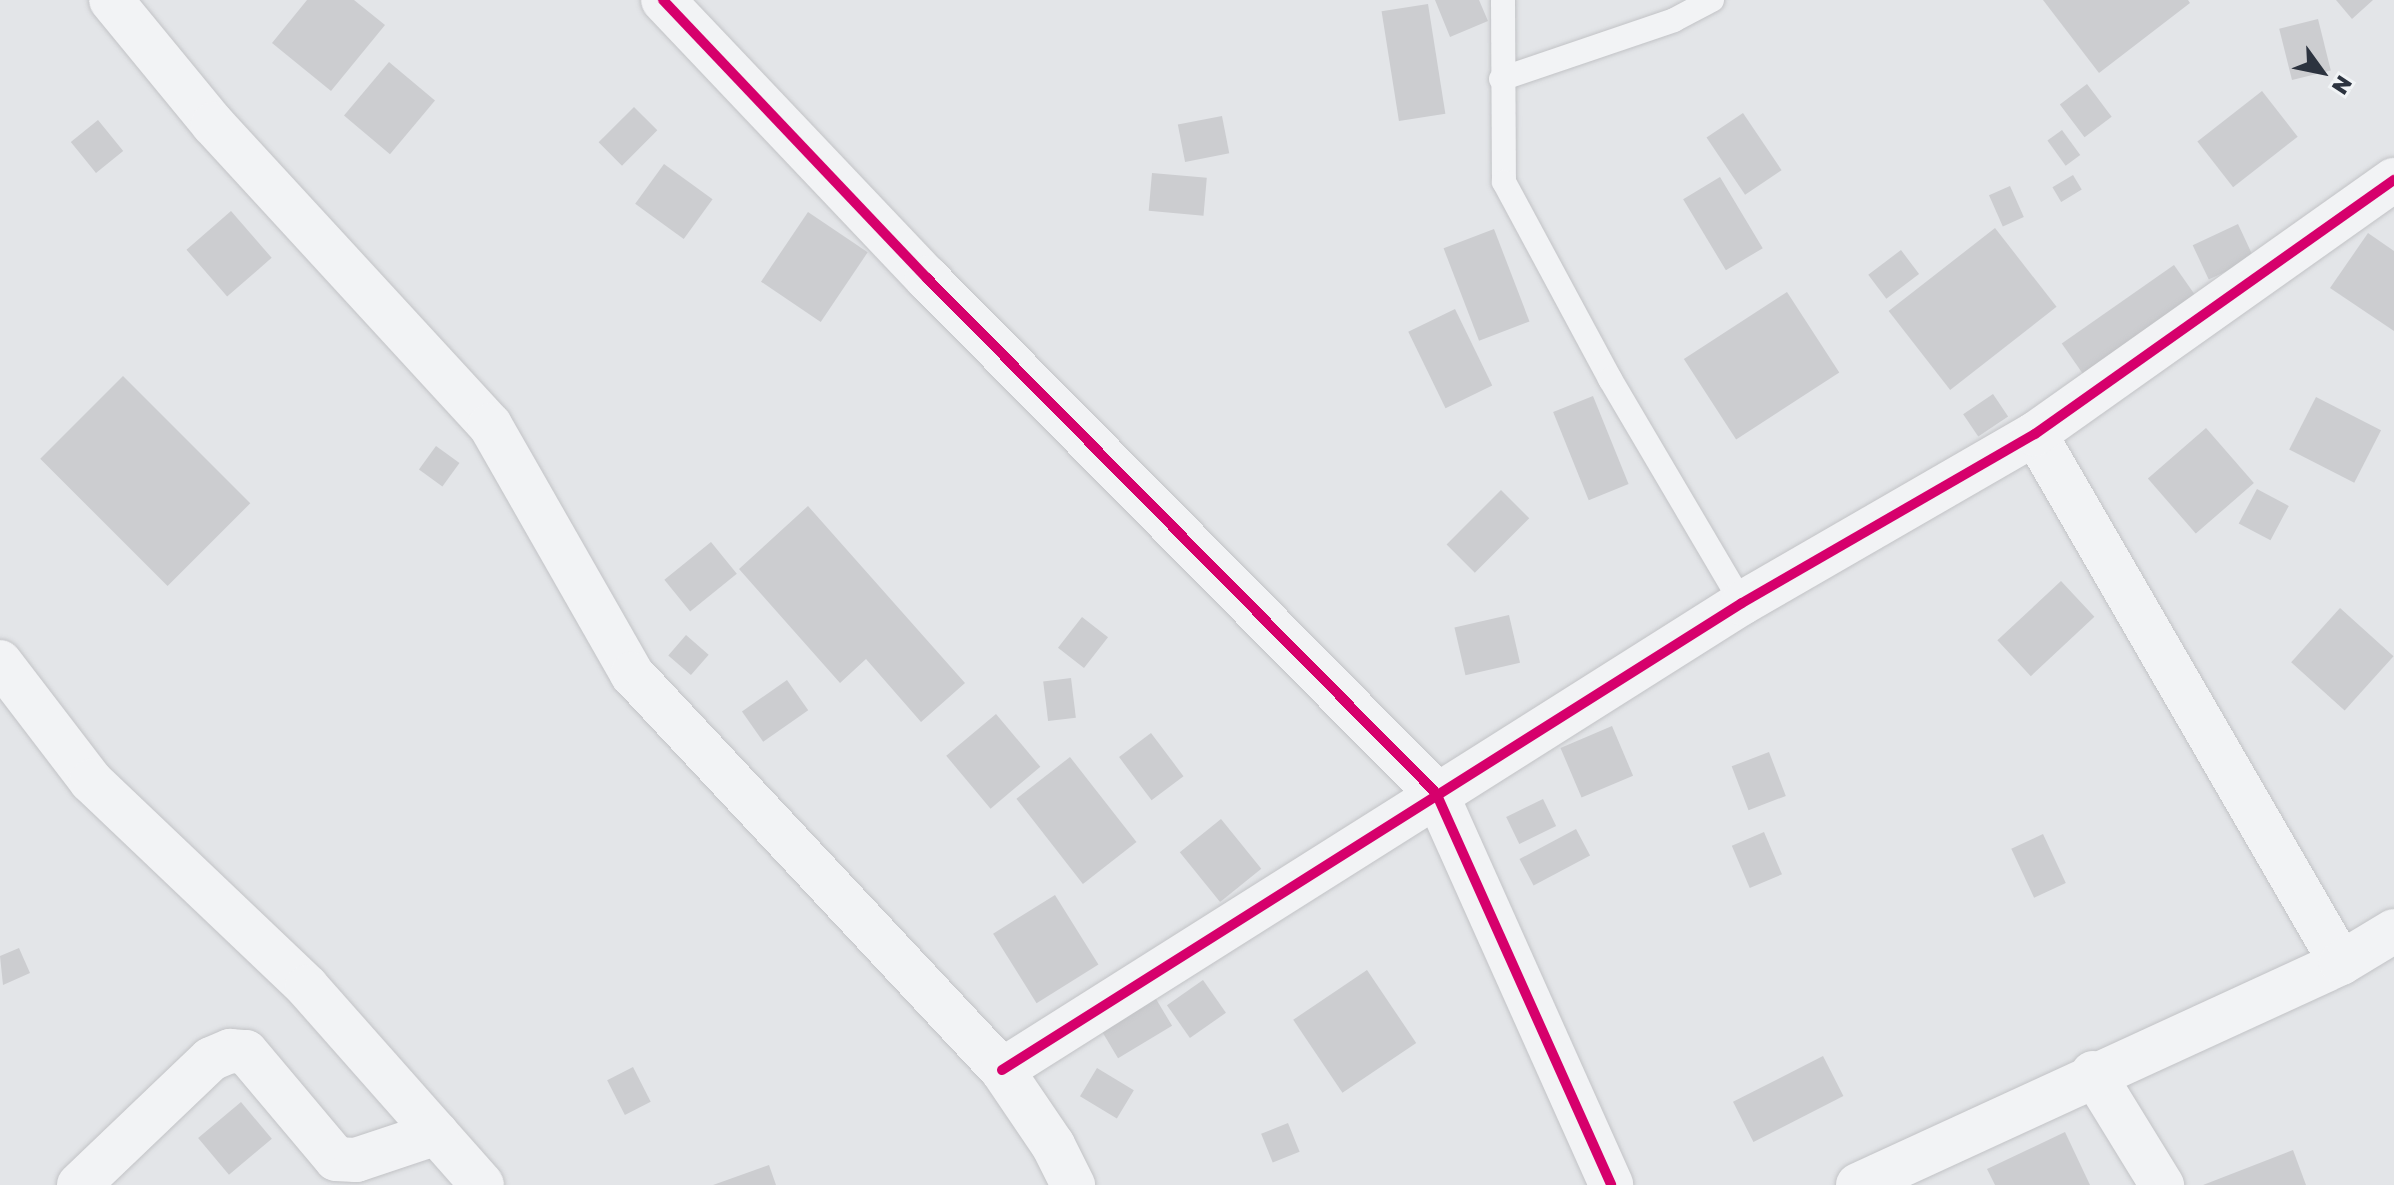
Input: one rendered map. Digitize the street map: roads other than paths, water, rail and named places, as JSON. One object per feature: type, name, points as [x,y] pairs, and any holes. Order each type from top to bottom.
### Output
[{"type":"street","points":[[111,0],[213,124],[490,425],[632,674],[1002,1070],[1053,1145],[1073,1185]]},
{"type":"street","points":[[663,0],[927,278],[1436,793],[1611,1185]]},
{"type":"street","points":[[1002,1070],[1436,793],[1742,603],[2035,434],[2394,180]]},
{"type":"street","points":[[2035,434],[2341,963]]},
{"type":"street","points":[[0,662],[91,781],[307,987],[482,1185]]},
{"type":"street","points":[[1858,1185],[2093,1073],[2341,963],[2394,931]]},
{"type":"street","points":[[79,1185],[211,1059],[230,1051],[246,1052],[336,1159],[356,1160],[437,1133]]},
{"type":"street","points":[[2093,1073],[2162,1185]]},
{"type":"lane","points":[[1503,0],[1501,79],[1504,182],[1610,379],[1742,603]]},
{"type":"lane","points":[[1501,79],[1674,20],[1712,0]]}]
